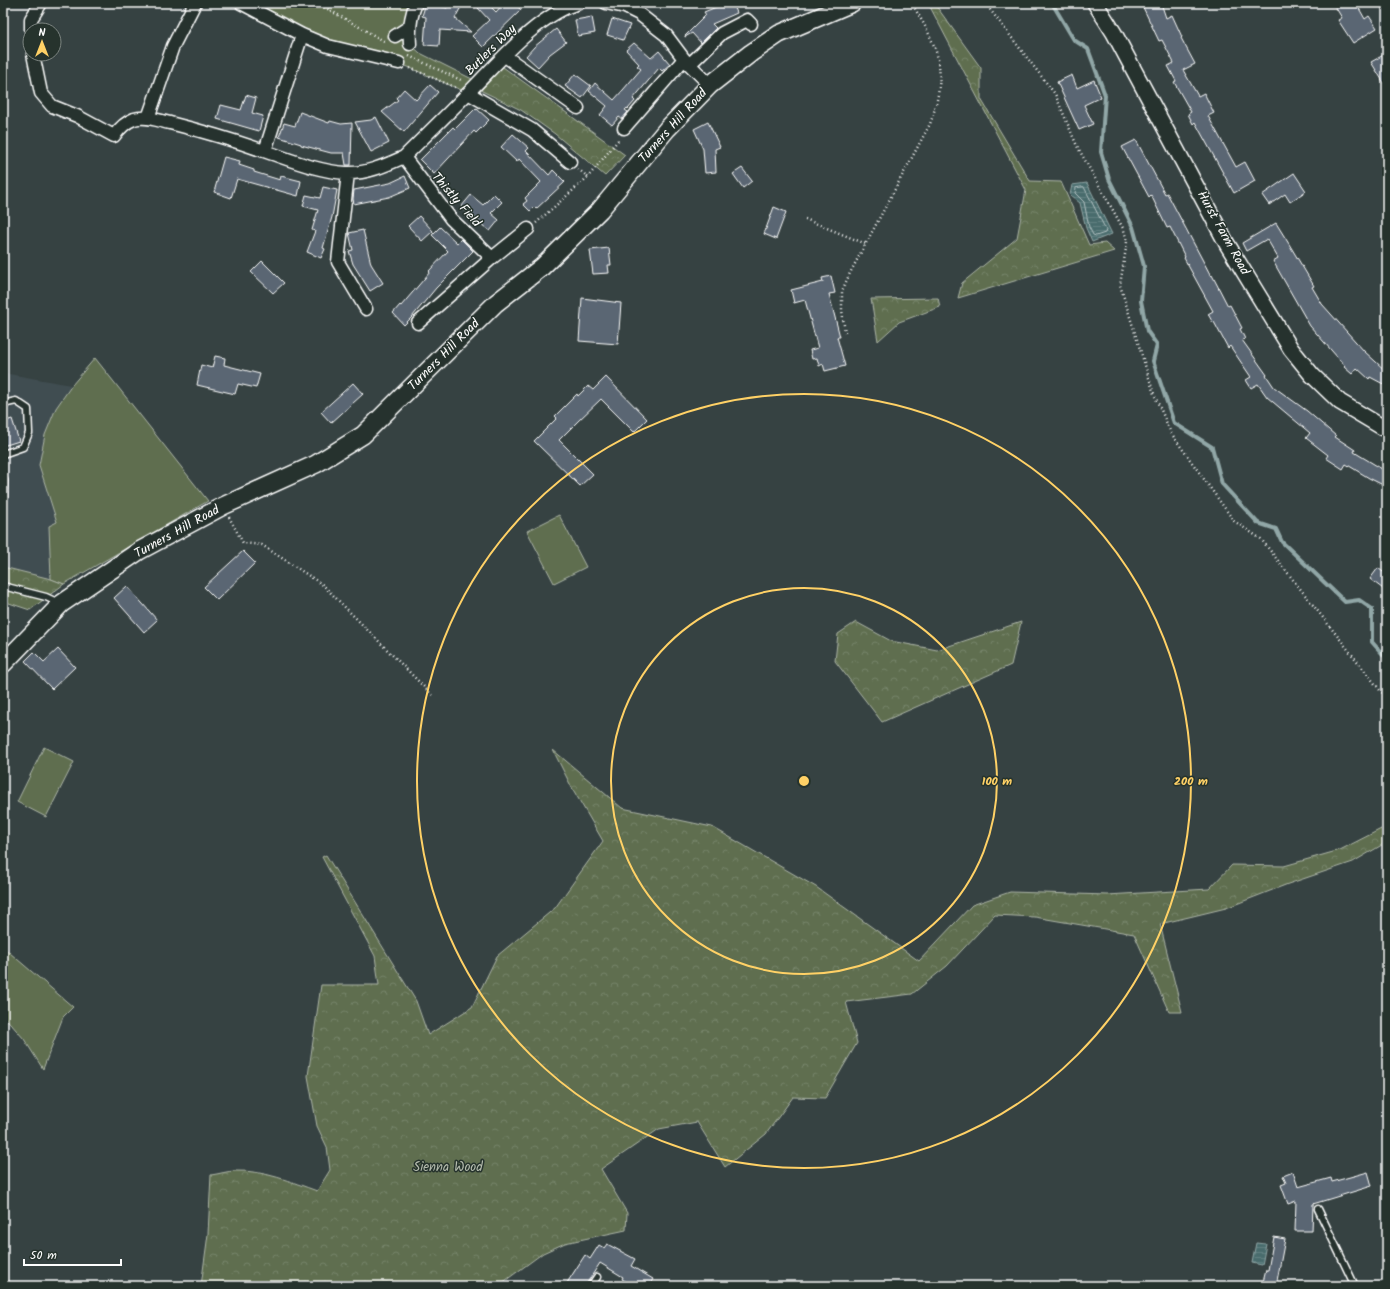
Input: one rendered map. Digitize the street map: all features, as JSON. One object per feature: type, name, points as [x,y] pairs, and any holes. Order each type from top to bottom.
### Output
[{"type":"main road","name":"Turners Hill Road","points":[[3,664],[61,604],[139,551],[223,506],[316,464],[363,435],[496,303],[542,267],[600,210],[667,129],[710,85],[751,53],[780,34],[852,3]]},
{"type":"street","points":[[31,22],[31,19],[41,3]]},
{"type":"street","points":[[148,118],[173,46],[194,3]]},
{"type":"street","points":[[241,3],[302,35],[328,46],[399,63]]},
{"type":"street","points":[[410,44],[409,26],[416,3]]},
{"type":"street","points":[[606,3],[625,5],[666,35],[687,61],[710,85]]},
{"type":"street","name":"Hurst Farm Road","points":[[1095,3],[1114,33],[1227,244],[1291,349],[1312,375],[1340,402],[1387,430]]},
{"type":"street","name":"Butlers Way","points":[[570,162],[532,130],[468,94],[505,56],[547,19],[574,4]]},
{"type":"street","points":[[624,128],[687,61],[722,33],[746,20],[751,24]]},
{"type":"street","points":[[394,36],[409,26]]},
{"type":"street","points":[[265,151],[302,35]]},
{"type":"street","points":[[505,56],[578,108]]},
{"type":"street","points":[[35,62],[41,94],[52,106],[77,116],[114,136],[120,128],[134,119],[148,118],[203,131],[300,164],[348,173],[364,172],[404,157],[468,94]]},
{"type":"street","name":"Thistly Field","points":[[404,157],[451,219],[492,258]]},
{"type":"street","points":[[348,173],[338,262],[366,309]]},
{"type":"street","points":[[418,323],[492,258],[528,230]]},
{"type":"lane","points":[[3,404],[16,401],[28,409],[29,433],[23,447],[3,454]]},
{"type":"lane","points":[[3,525],[4,480]]},
{"type":"lane","points":[[3,586],[46,598],[61,604]]},
{"type":"lane","points":[[1318,1209],[1355,1286]]},
{"type":"lane","points":[[591,1286],[597,1277]]},
{"type":"path","points":[[845,333],[842,310],[842,291],[850,273],[930,124],[937,103],[940,86],[939,63],[932,40],[912,3]]},
{"type":"path","points":[[985,3],[1055,94],[1077,146],[1124,230],[1127,242],[1120,285],[1154,394],[1171,433],[1234,521],[1260,539],[1387,699]]},
{"type":"path","points":[[399,63],[468,94]]},
{"type":"path","points":[[528,230],[588,177],[618,142]]},
{"type":"path","points":[[804,219],[866,244]]},
{"type":"path","points":[[223,506],[243,543],[262,545],[323,585],[432,695]]},
{"type":"shaded area","points":[[3,373],[71,385],[56,408],[39,465],[57,523],[49,526],[51,579],[3,567]]},
{"type":"green space","points":[[241,3],[416,3],[410,44],[420,53],[478,82],[468,93],[399,63],[328,46]]},
{"type":"green space","points":[[928,3],[934,3],[981,68],[981,99],[1030,181],[1061,182],[1089,245],[1105,243],[1114,251],[958,298],[962,283],[1017,238],[1026,190]]},
{"type":"green space","points":[[503,67],[625,155],[605,176],[555,134],[521,110],[480,90]]},
{"type":"green space","points":[[938,298],[940,307],[899,322],[878,341],[871,299]]},
{"type":"green space","points":[[95,358],[208,501],[64,584],[51,579],[49,526],[57,522],[39,465],[45,435],[56,408],[72,385]]},
{"type":"green space","points":[[559,515],[586,567],[554,583],[527,531]]},
{"type":"green space","points":[[3,567],[51,579],[64,584],[30,610],[3,601]]},
{"type":"green space","points":[[856,622],[891,641],[937,650],[1021,622],[1011,665],[882,722],[835,661],[838,634]]},
{"type":"green space","points":[[44,747],[74,762],[46,817],[17,802]]},
{"type":"green space","name":"Sienna Wood","points":[[553,750],[622,808],[712,827],[816,887],[919,961],[972,905],[1010,892],[1107,895],[1209,889],[1232,865],[1284,866],[1340,850],[1387,826],[1387,842],[1353,862],[1288,884],[1226,908],[1160,924],[1182,1012],[1169,1012],[1134,934],[1035,917],[995,915],[947,966],[912,994],[846,1002],[857,1043],[825,1098],[793,1097],[766,1134],[725,1167],[697,1122],[659,1129],[601,1169],[627,1213],[626,1230],[565,1243],[543,1253],[498,1286],[201,1286],[208,1234],[211,1175],[233,1171],[257,1172],[277,1177],[317,1191],[330,1170],[327,1147],[317,1126],[308,1076],[321,985],[379,985],[375,956],[322,857],[326,855],[416,1001],[428,1035],[472,1007],[497,956],[555,908],[603,841],[571,786]]},
{"type":"green space","points":[[3,947],[73,1007],[63,1017],[43,1069],[24,1039],[3,1015]]},
{"type":"water","points":[[1087,183],[1112,234],[1092,242],[1086,228],[1080,203],[1070,195],[1072,185]]},
{"type":"water","points":[[1256,1243],[1266,1244],[1262,1265],[1252,1263]]},
{"type":"building","points":[[426,3],[447,8],[450,3],[452,3],[461,7],[455,18],[471,32],[440,30],[439,46],[424,45],[426,17],[422,16]]},
{"type":"building","points":[[483,3],[487,3],[496,12],[504,3],[514,3],[521,10],[483,47],[472,36],[489,20],[478,8]]},
{"type":"building","points":[[726,3],[733,3],[737,13],[712,24],[716,28],[701,43],[692,33],[685,37],[706,15],[704,12]]},
{"type":"building","points":[[1141,3],[1161,3],[1166,18],[1172,15],[1182,37],[1181,38],[1195,64],[1183,70],[1198,96],[1204,93],[1214,113],[1208,116],[1236,167],[1245,162],[1255,181],[1234,193],[1195,122],[1193,124],[1188,114],[1191,112],[1174,82],[1176,81],[1168,66],[1174,63],[1162,40],[1159,41]]},
{"type":"building","points":[[1333,3],[1356,3],[1365,19],[1369,16],[1377,28],[1353,43],[1338,20],[1342,18]]},
{"type":"building","points":[[592,17],[595,33],[578,36],[575,20]]},
{"type":"building","points":[[612,19],[630,25],[623,40],[607,35]]},
{"type":"building","points":[[556,29],[566,42],[550,54],[538,67],[526,56],[534,47]]},
{"type":"building","points":[[634,43],[651,58],[659,51],[670,64],[662,71],[659,68],[633,99],[635,101],[628,109],[627,108],[625,110],[628,112],[622,119],[619,117],[612,125],[600,115],[607,106],[589,91],[595,83],[614,100],[641,69],[637,66],[639,64],[626,50]]},
{"type":"building","points":[[1387,53],[1387,88],[1371,62]]},
{"type":"building","points":[[575,74],[591,86],[582,98],[565,86]]},
{"type":"building","points":[[1072,75],[1077,88],[1094,80],[1101,97],[1084,105],[1093,124],[1079,130],[1057,82]]},
{"type":"building","points":[[430,85],[438,92],[404,132],[382,112],[398,100],[396,98],[404,89],[416,100]]},
{"type":"building","points":[[246,95],[256,98],[252,113],[263,116],[259,131],[217,119],[221,105],[241,110]]},
{"type":"building","points":[[476,108],[489,120],[476,133],[474,131],[434,174],[420,160],[453,127],[455,129]]},
{"type":"building","points":[[300,112],[329,123],[330,121],[341,124],[352,123],[351,165],[346,165],[344,153],[331,153],[279,137],[284,123],[295,126]]},
{"type":"building","points":[[376,117],[389,143],[371,152],[355,122],[371,120]]},
{"type":"building","points":[[708,122],[720,147],[715,149],[716,172],[705,173],[703,149],[694,129]]},
{"type":"building","points":[[513,134],[529,148],[526,151],[549,175],[553,170],[565,182],[536,209],[534,207],[530,211],[523,204],[527,201],[525,198],[541,182],[519,159],[517,162],[501,147]]},
{"type":"building","points":[[1136,140],[1165,194],[1167,193],[1228,306],[1230,305],[1242,328],[1240,329],[1245,339],[1242,340],[1274,387],[1307,411],[1336,436],[1335,437],[1355,450],[1354,452],[1387,472],[1387,487],[1346,464],[1343,469],[1326,458],[1328,455],[1306,438],[1310,433],[1267,397],[1258,384],[1251,388],[1246,380],[1251,377],[1230,346],[1228,348],[1214,322],[1213,323],[1208,314],[1213,311],[1184,258],[1185,257],[1170,227],[1167,228],[1151,195],[1149,197],[1122,147]]},
{"type":"building","points":[[224,157],[240,161],[239,165],[254,170],[254,172],[280,180],[281,176],[301,181],[298,196],[237,179],[231,198],[214,192]]},
{"type":"building","points":[[742,168],[752,181],[743,188],[733,174]]},
{"type":"building","points":[[1294,173],[1306,191],[1290,202],[1285,194],[1269,205],[1262,195]]},
{"type":"building","points":[[405,176],[410,188],[389,197],[354,204],[354,190],[390,183]]},
{"type":"building","points":[[323,187],[337,190],[332,217],[323,248],[325,249],[321,258],[307,252],[315,231],[312,230],[318,210],[303,206],[306,195],[320,198]]},
{"type":"building","points":[[494,194],[502,202],[491,213],[499,220],[490,231],[461,207],[471,195],[483,205]]},
{"type":"building","points":[[774,207],[786,212],[776,239],[764,234]]},
{"type":"building","points":[[419,216],[433,231],[422,241],[408,226]]},
{"type":"building","points":[[1276,223],[1314,286],[1312,287],[1322,304],[1364,351],[1387,372],[1387,386],[1370,377],[1369,379],[1357,368],[1352,374],[1344,367],[1345,366],[1310,326],[1273,261],[1278,258],[1267,239],[1246,251],[1242,243]]},
{"type":"building","points":[[440,227],[457,243],[461,239],[473,251],[436,288],[404,325],[393,313],[400,305],[401,306],[430,272],[429,271],[448,251],[432,235]]},
{"type":"building","points":[[363,230],[371,264],[383,283],[370,291],[353,264],[349,251],[353,250],[349,233]]},
{"type":"building","points":[[609,248],[611,265],[608,265],[609,273],[593,274],[590,250]]},
{"type":"building","points":[[262,261],[284,283],[273,293],[251,272]]},
{"type":"building","points":[[831,276],[835,293],[829,294],[840,337],[837,337],[845,366],[825,371],[823,364],[819,366],[817,358],[812,359],[810,350],[818,348],[805,300],[794,303],[791,290],[823,282],[822,278]]},
{"type":"building","points":[[582,298],[621,303],[618,344],[579,341]]},
{"type":"building","points":[[215,356],[225,358],[224,365],[260,374],[256,388],[238,384],[235,394],[197,385],[201,365],[212,368]]},
{"type":"building","points":[[606,377],[647,419],[634,432],[601,399],[559,440],[593,474],[580,486],[534,441],[557,418],[555,416],[577,394],[578,396],[588,386],[593,390]]},
{"type":"building","points":[[353,383],[363,394],[331,423],[321,412]]},
{"type":"building","points":[[12,419],[19,441],[3,446],[3,422]]},
{"type":"building","points":[[243,551],[255,563],[217,600],[204,587]]},
{"type":"building","points":[[1378,568],[1387,575],[1387,592],[1370,579]]},
{"type":"building","points":[[127,586],[157,620],[144,632],[114,598]]},
{"type":"building","points":[[58,649],[75,667],[52,689],[25,661],[34,652],[44,662]]},
{"type":"building","points":[[1293,1172],[1298,1187],[1331,1178],[1332,1182],[1368,1172],[1372,1186],[1313,1204],[1312,1231],[1295,1231],[1296,1201],[1288,1204],[1281,1185],[1286,1183],[1283,1176]]},
{"type":"building","points":[[1274,1237],[1285,1239],[1276,1286],[1262,1286],[1266,1270],[1268,1270]]},
{"type":"building","points":[[607,1244],[635,1259],[631,1266],[653,1279],[649,1286],[633,1286],[622,1279],[623,1277],[600,1263],[585,1286],[565,1286],[585,1255],[590,1259],[599,1245],[604,1248]]},
{"type":"waterway","points":[[1052,3],[1074,40],[1088,49],[1105,95],[1101,152],[1109,179],[1133,227],[1144,266],[1141,301],[1147,331],[1157,345],[1153,361],[1174,423],[1212,447],[1222,484],[1258,523],[1276,529],[1282,542],[1345,602],[1359,600],[1372,609],[1372,642],[1387,659]]}]
